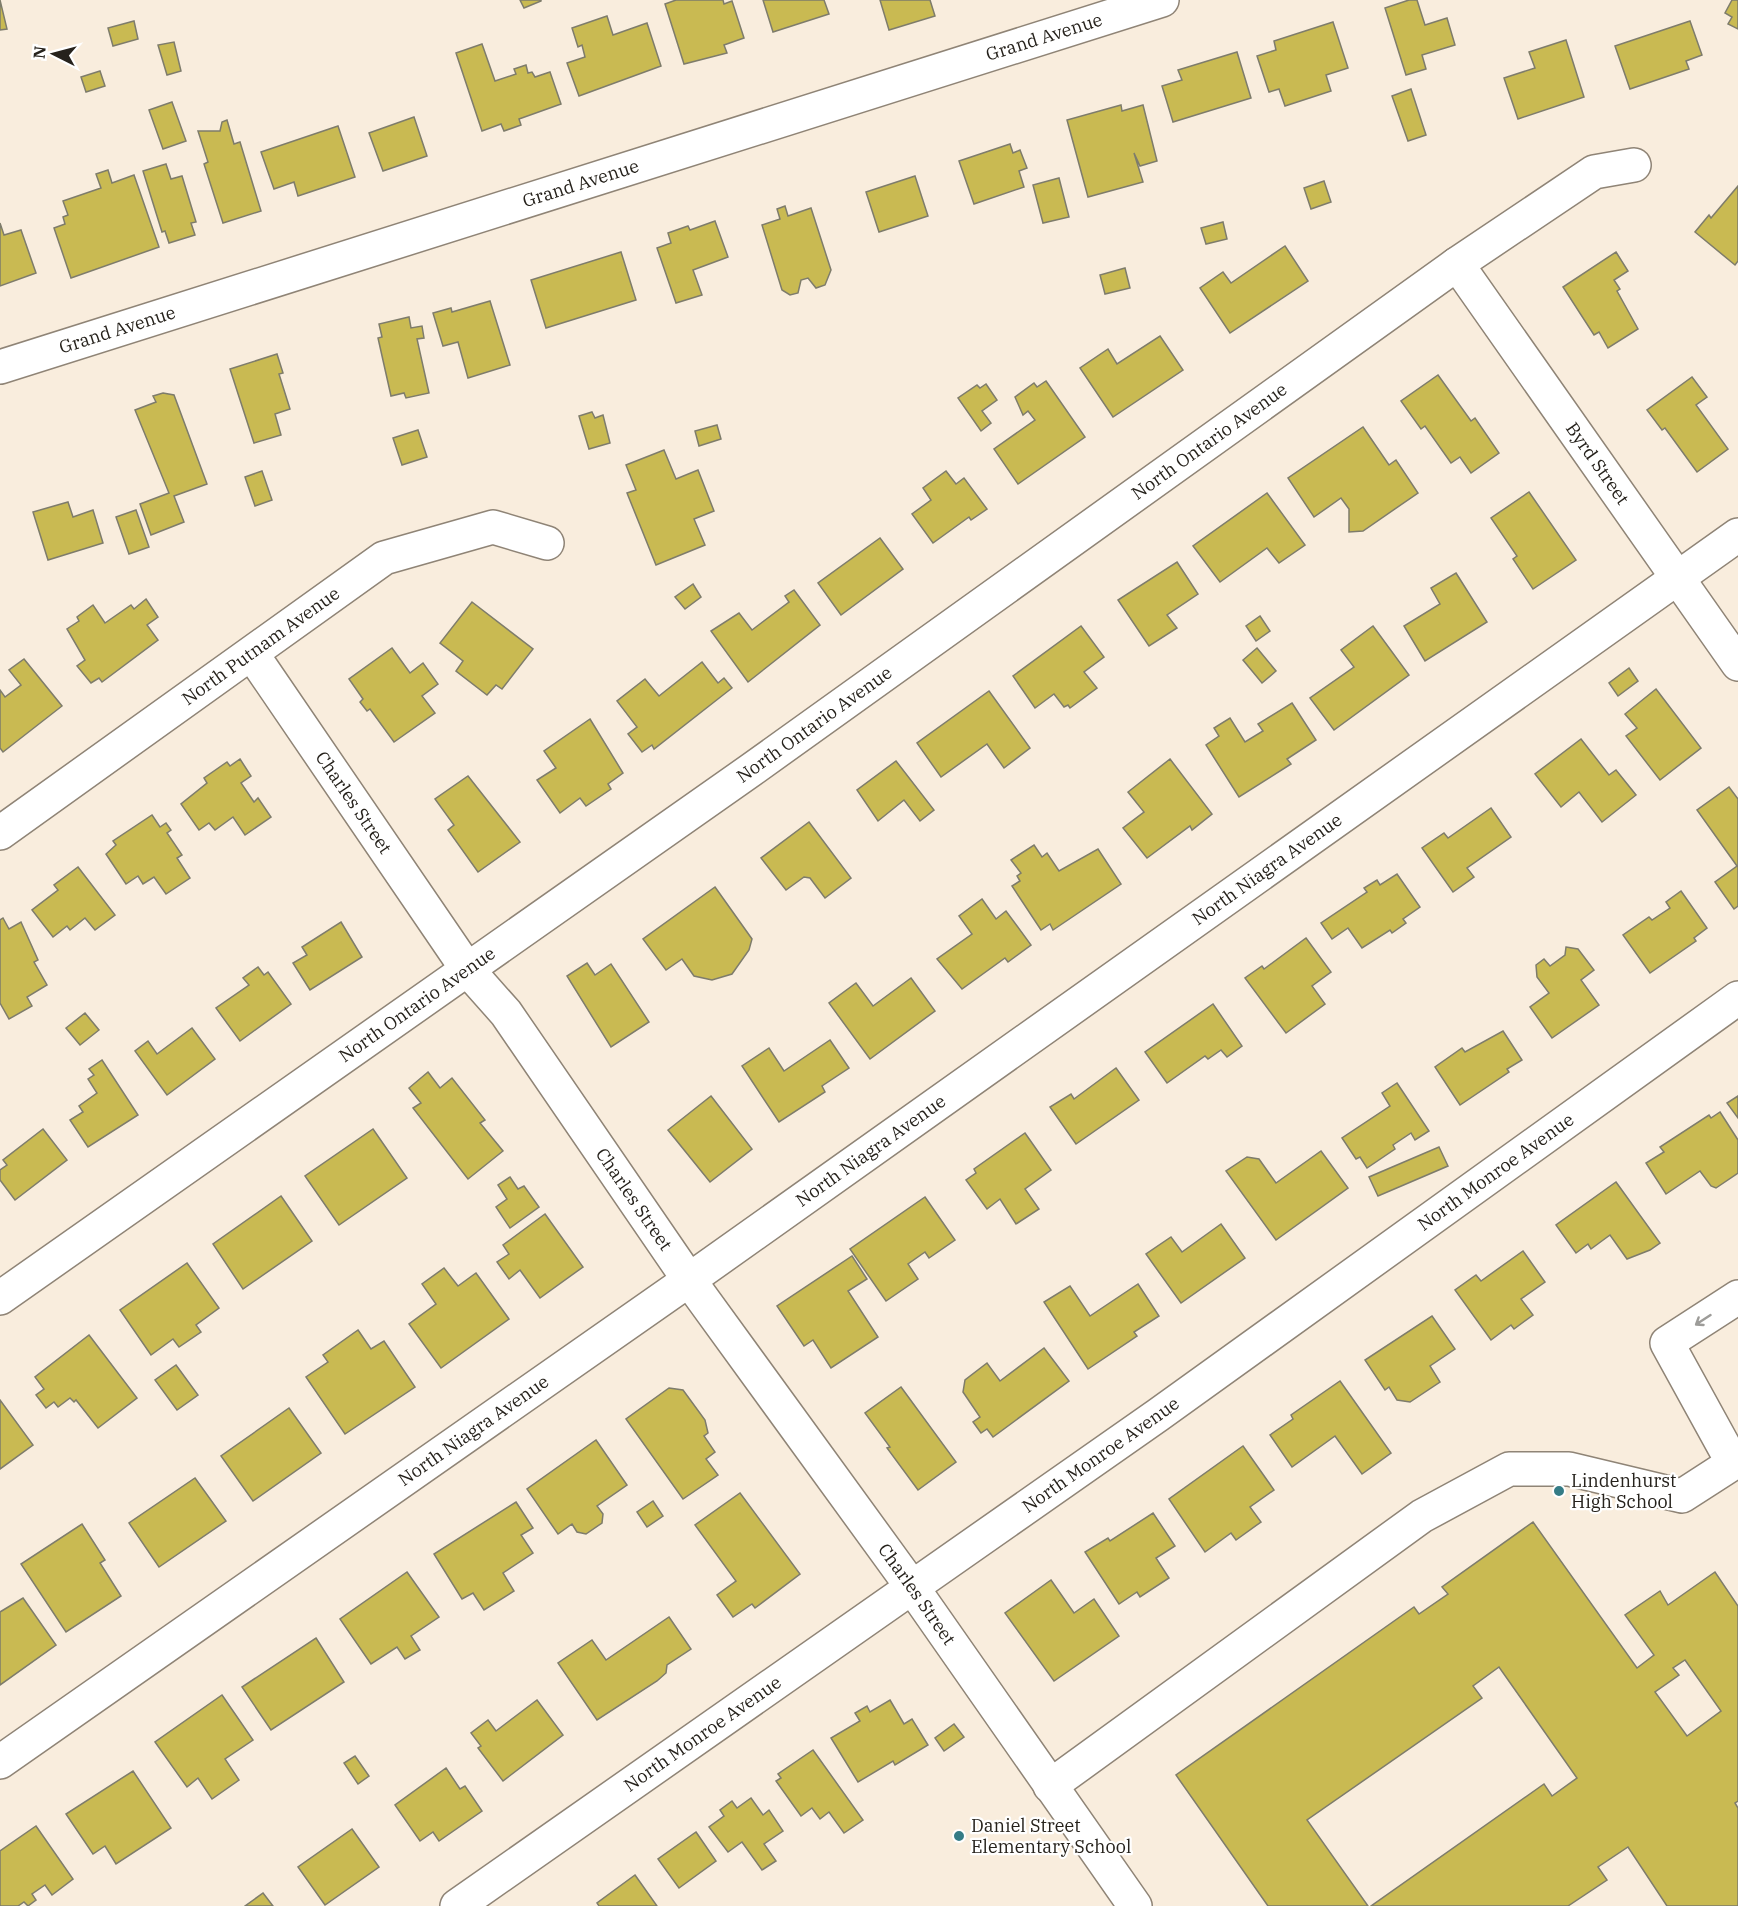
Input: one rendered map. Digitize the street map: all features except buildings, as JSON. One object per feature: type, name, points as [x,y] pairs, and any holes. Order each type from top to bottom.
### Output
[{"type":"street","name":"Grand Avenue","points":[[0,367],[1162,0]]},
{"type":"street","name":"North Ontario Avenue","points":[[0,1298],[751,770],[1457,264],[1594,172],[1634,165]]},
{"type":"street","name":"Byrd Street","points":[[1457,264],[1738,664]]},
{"type":"street","name":"North Putnam Avenue","points":[[0,833],[384,558],[493,527],[547,543]]},
{"type":"street","name":"North Niagra Avenue","points":[[0,1762],[689,1280],[1738,536]]},
{"type":"street","name":"Charles Street","points":[[252,654],[467,969],[506,1013],[689,1280],[912,1587],[1135,1906]]},
{"type":"street","name":"North Monroe Avenue","points":[[457,1906],[1168,1408],[1738,998]]},
{"type":"street","points":[[1050,1786],[1422,1516],[1509,1469],[1569,1469],[1682,1496],[1735,1461],[1667,1343],[1738,1297]]},
{"type":"place","name":"Lindenhurst High School","points":[[1559,1491]]},
{"type":"place","name":"Daniel Street Elementary School","points":[[959,1836]]}]
